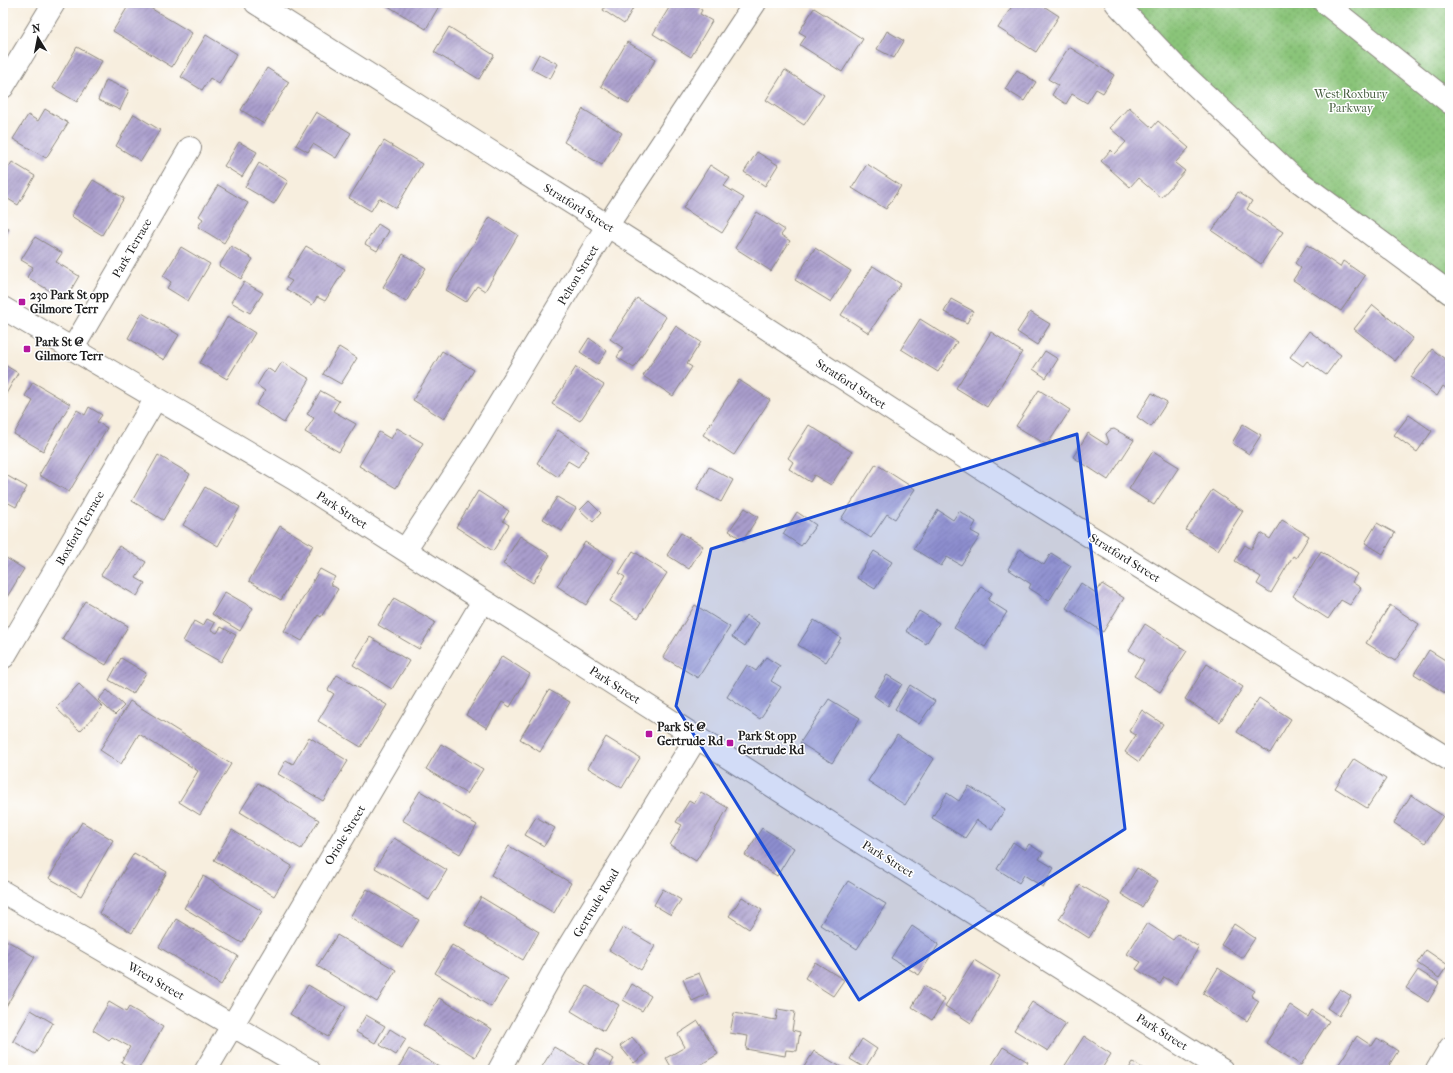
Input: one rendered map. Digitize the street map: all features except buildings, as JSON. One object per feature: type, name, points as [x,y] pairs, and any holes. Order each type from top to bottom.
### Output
[{"type":"street","points":[[3,87],[54,3]]},
{"type":"street","name":"Stratford Street","points":[[256,3],[607,226],[660,258],[1001,481],[1450,760]]},
{"type":"street","name":"Pelton Street","points":[[405,550],[476,442],[607,226],[755,3]]},
{"type":"street","points":[[1116,3],[1177,68],[1293,177],[1450,293]]},
{"type":"street","points":[[1325,3],[1450,103]]},
{"type":"street","name":"Park Terrace","points":[[73,348],[190,148]]},
{"type":"street","name":"Park Street","points":[[3,308],[294,478],[696,738],[1222,1070]]},
{"type":"street","name":"Boxford Terrace","points":[[4,657],[156,398]]},
{"type":"street","name":"Oriole Street","points":[[206,1070],[483,601]]},
{"type":"street","name":"Gertrude Road","points":[[499,1070],[556,968],[696,738]]},
{"type":"street","name":"Wren Street","points":[[3,892],[309,1070]]},
{"type":"street","points":[[1437,1070],[1450,1048]]},
{"type":"highlighted area","points":[[1077,434],[1125,829],[859,1000],[676,706],[711,549]]},
{"type":"green space","name":"West Roxbury Parkway","points":[[1105,3],[1450,3],[1450,303],[1151,50]]},
{"type":"place","name":"230 Park St opp Gilmore Terr","points":[[22,302]]},
{"type":"place","name":"Park St @ Gilmore Terr","points":[[27,349]]},
{"type":"place","name":"Park St @ Gertrude Rd","points":[[649,734]]},
{"type":"place","name":"Park St opp Gertrude Rd","points":[[730,743]]}]
